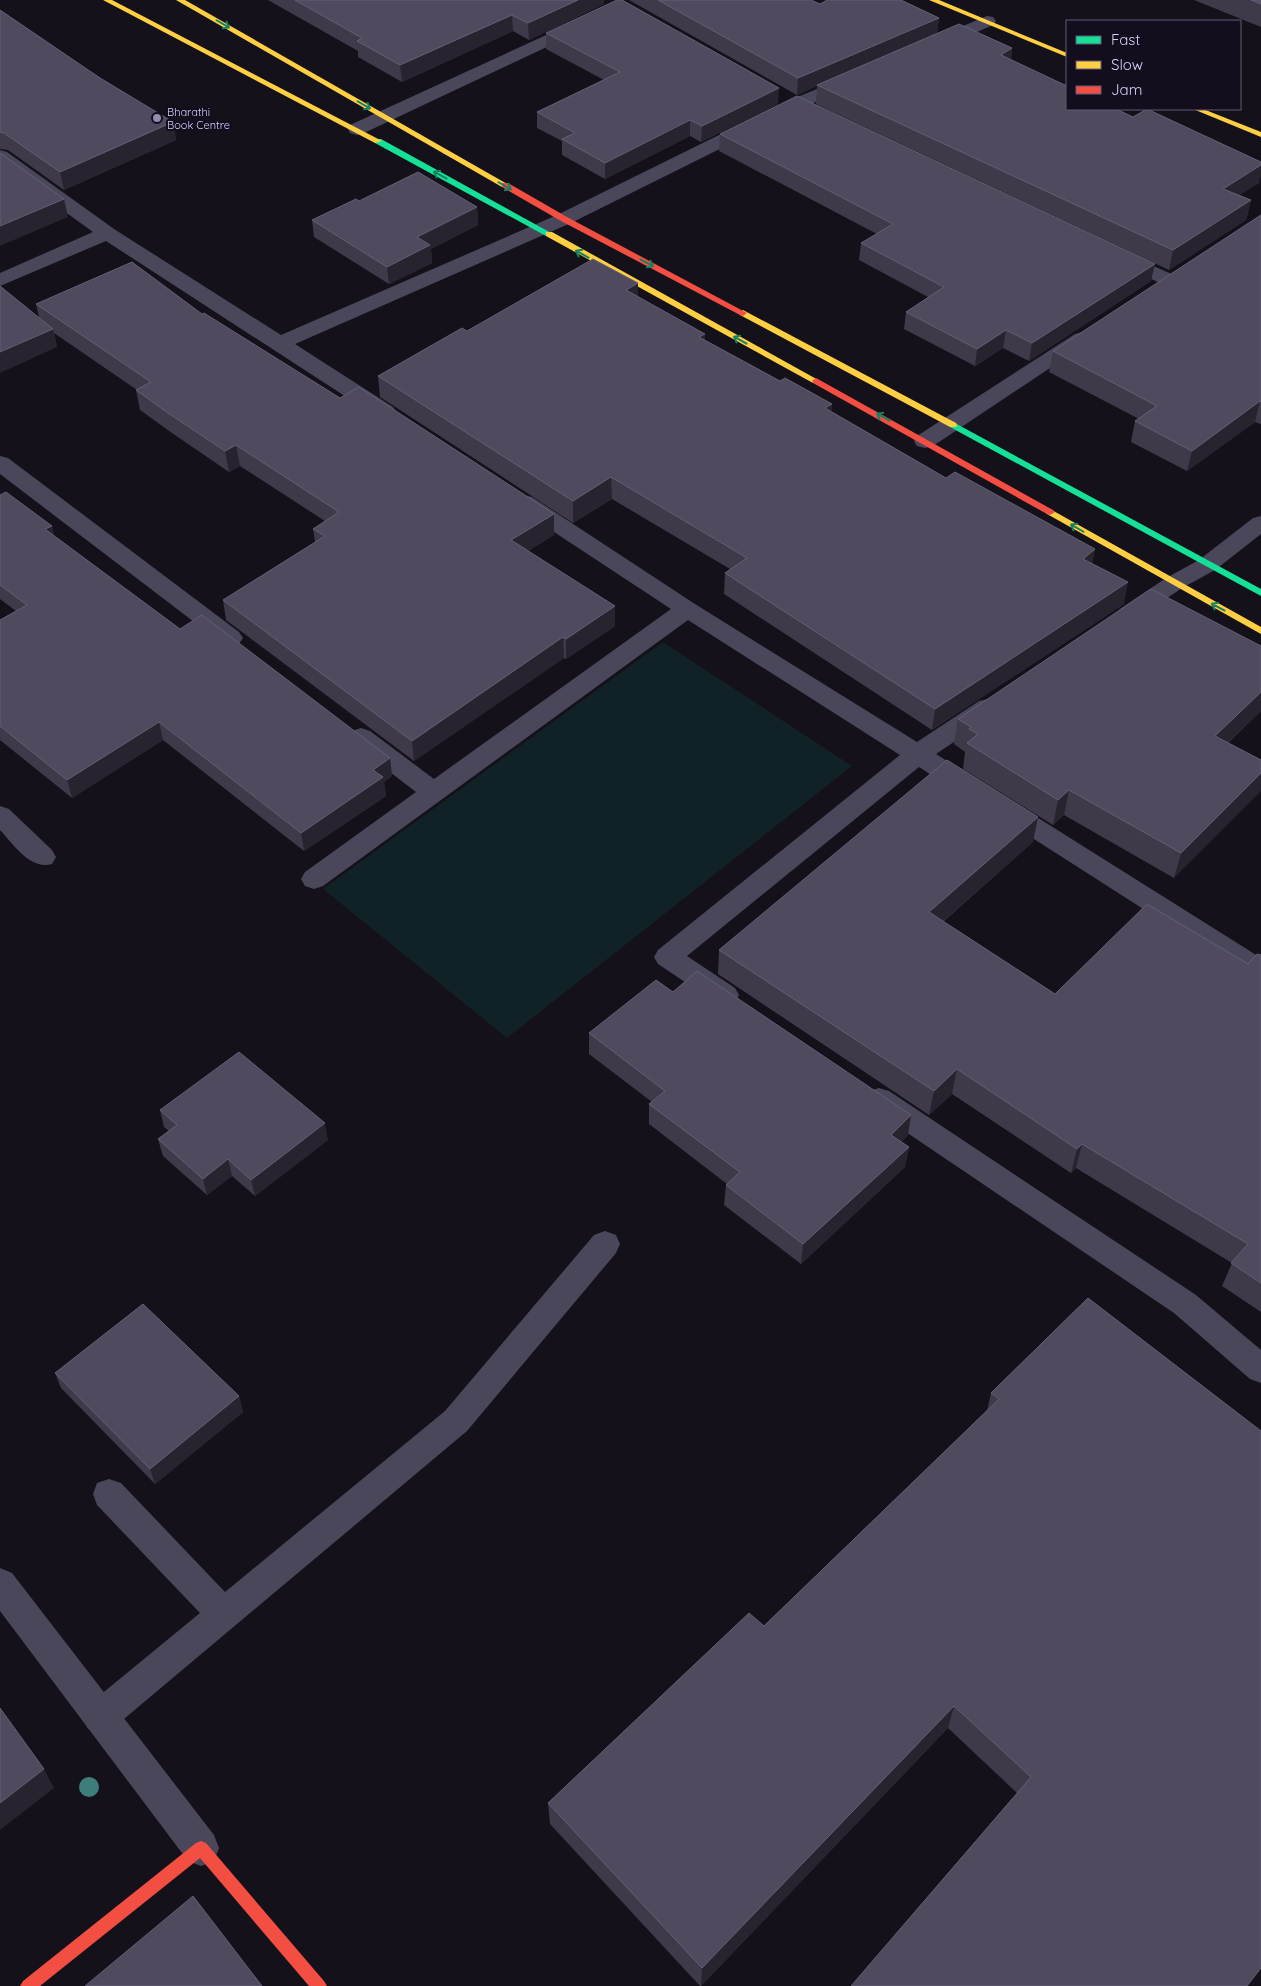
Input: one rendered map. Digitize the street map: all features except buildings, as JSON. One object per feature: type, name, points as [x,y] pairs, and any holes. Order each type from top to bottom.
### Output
[{"type":"street","points":[[107,0],[357,129],[925,441],[1261,631]]},
{"type":"street","points":[[180,0],[564,219],[952,424],[1261,593]]},
{"type":"street","points":[[933,0],[987,17],[1066,55]]},
{"type":"street","points":[[923,49],[987,17]]},
{"type":"street","points":[[357,129],[595,18]]},
{"type":"street","points":[[280,343],[537,229],[564,219],[796,104],[869,73]]},
{"type":"street","points":[[780,95],[814,113]]},
{"type":"street","points":[[1199,110],[1261,135]]},
{"type":"street","points":[[0,156],[107,233],[405,424]]},
{"type":"street","points":[[0,280],[107,233]]},
{"type":"street","points":[[1107,251],[1169,280]]},
{"type":"street","points":[[925,441],[1102,324]]},
{"type":"street","points":[[5,473],[251,654]]},
{"type":"street","points":[[504,490],[687,609],[1261,971]]},
{"type":"street","points":[[1108,627],[1174,583],[1207,565],[1261,522]]},
{"type":"street","points":[[314,879],[687,609]]},
{"type":"street","points":[[742,1007],[668,957],[918,754],[1009,693]]},
{"type":"street","points":[[346,726],[433,792]]},
{"type":"street","points":[[0,814],[43,857]]},
{"type":"street","points":[[856,1084],[1185,1304],[1261,1368]]},
{"type":"street","points":[[100,1717],[456,1421],[605,1244]]},
{"type":"street","points":[[109,1494],[224,1614]]},
{"type":"street","points":[[0,1584],[201,1848],[319,1986]]},
{"type":"street","points":[[28,1986],[201,1848]]},
{"type":"shaded area","points":[[663,642],[852,766],[507,1038],[323,889]]},
{"type":"traffic: fast","points":[[378,141],[549,234]]},
{"type":"traffic: fast","points":[[953,425],[1261,593]]},
{"type":"traffic: slow","points":[[107,0],[378,141]]},
{"type":"traffic: slow","points":[[180,0],[505,185]]},
{"type":"traffic: slow","points":[[933,0],[1066,55]]},
{"type":"traffic: slow","points":[[1199,110],[1261,135]]},
{"type":"traffic: slow","points":[[549,234],[816,381]]},
{"type":"traffic: slow","points":[[743,313],[953,425]]},
{"type":"traffic: slow","points":[[1050,512],[1261,631]]},
{"type":"traffic: jam","points":[[505,185],[564,219],[743,313]]},
{"type":"traffic: jam","points":[[816,381],[1050,512]]},
{"type":"traffic: jam","points":[[28,1986],[201,1848],[319,1986]]},
{"type":"place","name":"Bharathi Book Centre","points":[[157,118]]}]
